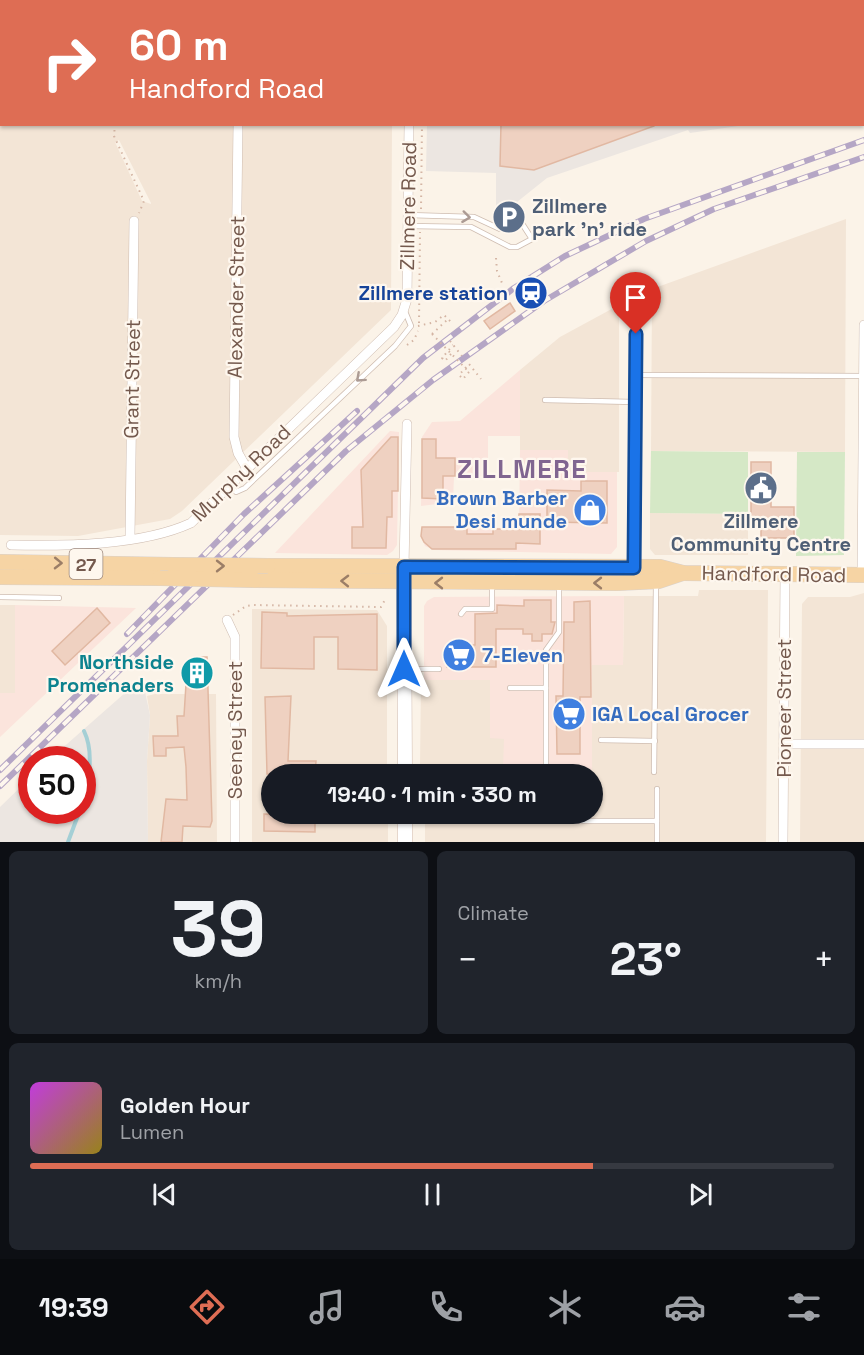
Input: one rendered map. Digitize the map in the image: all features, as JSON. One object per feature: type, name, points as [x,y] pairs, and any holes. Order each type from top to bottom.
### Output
[{"type":"main road","name":"Handford Road","points":[[0,562],[268,566],[492,583],[559,584],[634,575],[660,567],[683,573],[863,575]]},
{"type":"main road","name":"Handford Road","points":[[0,578],[254,580],[559,568],[634,575],[656,581],[683,573]]},
{"type":"main road","points":[[404,575],[405,764]]},
{"type":"main road","points":[[405,824],[405,842]]},
{"type":"street","name":"Alexander Street","points":[[238,126],[234,437],[238,453],[246,467]]},
{"type":"street","name":"Zillmere Road","points":[[398,321],[404,309],[409,126]]},
{"type":"street","name":"Grant Street","points":[[130,538],[134,221]]},
{"type":"street","points":[[634,575],[636,314]]},
{"type":"street","name":"Murphy Road","points":[[11,545],[52,546],[130,538],[175,530],[191,523],[398,321]]},
{"type":"street","points":[[863,575],[864,325]]},
{"type":"street","points":[[404,575],[407,424]]},
{"type":"street","name":"Pioneer Street","points":[[783,842],[785,574]]},
{"type":"street","name":"Seeney Street","points":[[227,620],[235,637],[235,842]]},
{"type":"street","points":[[784,744],[864,744]]},
{"type":"lane","points":[[408,215],[474,217],[500,229],[521,222],[532,239],[517,248],[510,247],[471,227],[408,226]]},
{"type":"lane","points":[[229,485],[236,492],[241,491],[402,338],[411,326],[404,309]]},
{"type":"lane","points":[[388,332],[402,338]]},
{"type":"lane","points":[[635,375],[864,376]]},
{"type":"lane","points":[[545,400],[635,402]]},
{"type":"lane","points":[[546,764],[546,650],[559,632],[559,568]]},
{"type":"lane","points":[[654,772],[656,581]]},
{"type":"lane","points":[[461,614],[465,609],[492,609],[492,583]]},
{"type":"lane","points":[[0,597],[59,598]]},
{"type":"lane","points":[[404,669],[439,669]]},
{"type":"lane","points":[[510,688],[546,688]]},
{"type":"lane","points":[[601,740],[655,741]]},
{"type":"lane","points":[[657,789],[657,842]]},
{"type":"lane","points":[[603,820],[657,821]]},
{"type":"path","points":[[114,126],[114,136],[144,201],[134,221]]},
{"type":"path","points":[[496,258],[497,271],[502,283]]},
{"type":"path","points":[[418,326],[435,322],[444,315],[450,321],[432,334],[451,354],[469,372],[463,379],[459,375],[469,364],[481,379]]},
{"type":"path","points":[[450,341],[462,356]]},
{"type":"path","points":[[451,354],[445,361],[442,358],[453,345]]},
{"type":"path","points":[[227,620],[246,606],[381,607],[386,598]]},
{"type":"shaded area","points":[[0,126],[392,126],[391,310],[182,511],[170,519],[78,536],[0,535]],"holes":[[[119,140],[151,204],[142,201],[115,142]]]},
{"type":"shaded area","points":[[427,126],[738,126],[690,133],[688,130],[547,178],[512,206],[496,206],[496,173],[426,171]]},
{"type":"shaded area","points":[[846,219],[845,452],[651,451],[652,289]]},
{"type":"shaded area","points":[[619,305],[619,472],[568,472],[568,450],[520,450],[520,370],[560,337]]},
{"type":"shaded area","points":[[520,370],[520,436],[488,436],[488,476],[454,476],[453,502],[421,506],[422,437],[432,422],[460,421]]},
{"type":"shaded area","points":[[390,431],[399,432],[397,545],[393,551],[387,555],[275,553]]},
{"type":"shaded area","points":[[520,450],[568,450],[568,472],[617,472],[617,547],[611,554],[434,550],[425,546],[421,537],[421,527],[519,528]]},
{"type":"shaded area","points":[[650,513],[748,514],[748,555],[655,555],[650,549]]},
{"type":"shaded area","points":[[699,590],[768,590],[766,842],[425,842],[425,824],[603,824],[603,764],[592,764],[592,665],[623,665],[624,596],[698,596]]},
{"type":"shaded area","points":[[864,593],[864,842],[800,842],[802,604],[808,597],[850,597]]},
{"type":"shaded area","points":[[624,596],[623,665],[592,665],[592,764],[503,764],[504,739],[490,738],[490,680],[424,680],[424,606],[434,597]]},
{"type":"shaded area","points":[[0,605],[15,605],[15,693],[0,693]]},
{"type":"shaded area","points":[[15,605],[136,608],[0,737],[0,693],[15,693]]},
{"type":"shaded area","points":[[252,609],[377,610],[387,626],[387,764],[261,764],[261,824],[388,824],[388,842],[252,842]]},
{"type":"shaded area","points":[[142,678],[150,715],[147,761],[148,842],[0,842],[0,807],[18,790],[18,824],[96,824],[96,746],[65,746]]},
{"type":"shaded area","points":[[421,680],[490,680],[490,738],[504,738],[504,764],[420,764]]},
{"type":"shaded area","points":[[216,694],[217,842],[148,842],[147,761],[150,715],[147,696]]},
{"type":"green space","points":[[651,451],[748,452],[748,514],[650,513]]},
{"type":"green space","points":[[797,452],[845,452],[844,555],[796,556]]},
{"type":"building","points":[[501,126],[654,126],[534,170],[500,166]]},
{"type":"building","points":[[510,303],[515,311],[490,329],[484,321]]},
{"type":"building","points":[[391,437],[398,437],[398,491],[392,491],[392,517],[387,517],[386,548],[352,548],[352,527],[363,527],[361,470]]},
{"type":"building","points":[[422,439],[436,439],[436,458],[455,458],[455,476],[443,476],[443,499],[422,498]]},
{"type":"building","name":"Zillmere Community Centre","points":[[751,462],[771,462],[771,507],[794,507],[794,538],[761,538],[761,520],[751,520]]},
{"type":"building","points":[[581,481],[607,481],[607,523],[547,522],[547,490],[581,491]]},
{"type":"building","points":[[519,514],[540,514],[540,544],[516,543],[516,549],[432,549],[421,536],[422,527],[467,527],[467,534],[493,534],[493,529],[519,529]]},
{"type":"building","points":[[524,600],[551,600],[551,622],[555,622],[552,634],[542,634],[542,641],[532,641],[532,634],[523,634],[523,629],[496,629],[496,667],[447,667],[447,645],[475,645],[475,614],[497,613],[497,605],[524,606]]},
{"type":"building","points":[[590,601],[591,697],[580,697],[580,754],[557,754],[556,696],[563,696],[564,622],[574,622],[574,602]]},
{"type":"building","points":[[97,608],[110,623],[65,665],[52,651]]},
{"type":"building","points":[[262,612],[287,613],[287,616],[377,614],[377,670],[338,669],[338,637],[314,637],[314,669],[261,668]]},
{"type":"building","points":[[195,657],[207,657],[212,821],[210,827],[183,826],[182,842],[161,842],[166,799],[187,800],[186,767],[184,747],[166,748],[166,756],[154,756],[153,736],[178,736],[177,716],[184,716],[187,668],[191,668],[191,662],[195,662]]},
{"type":"building","points":[[291,696],[288,761],[316,761],[316,764],[267,764],[265,697]]},
{"type":"building","points":[[264,824],[315,824],[315,832],[264,831]]},
{"type":"waterway","points":[[84,731],[88,746]]},
{"type":"waterway","points":[[68,842],[75,824]]},
{"type":"railway","points":[[0,770],[423,358],[514,288],[565,256],[644,219],[864,140]]},
{"type":"railway","points":[[0,786],[346,451],[433,380],[544,301],[646,241],[714,209],[864,157]]},
{"type":"railway","points":[[127,634],[244,514],[357,411]]},
{"type":"place","name":"Zillmere park 'n' ride","points":[[509,217]]},
{"type":"place","name":"Zillmere station","points":[[531,293]]},
{"type":"place","name":"Zillmere Community Centre","points":[[761,488]]},
{"type":"place","name":"Brown Barber Desi munde","points":[[590,510]]},
{"type":"place","name":"7-Eleven","points":[[459,655]]},
{"type":"place","name":"Northside Promenaders","points":[[197,673]]},
{"type":"place","name":"IGA Local Grocer","points":[[569,714]]},
{"type":"district","name":"ZILLMERE","points":[[522,469]]},
{"type":"route","points":[[404,669],[404,567],[634,568],[636,334]]}]
